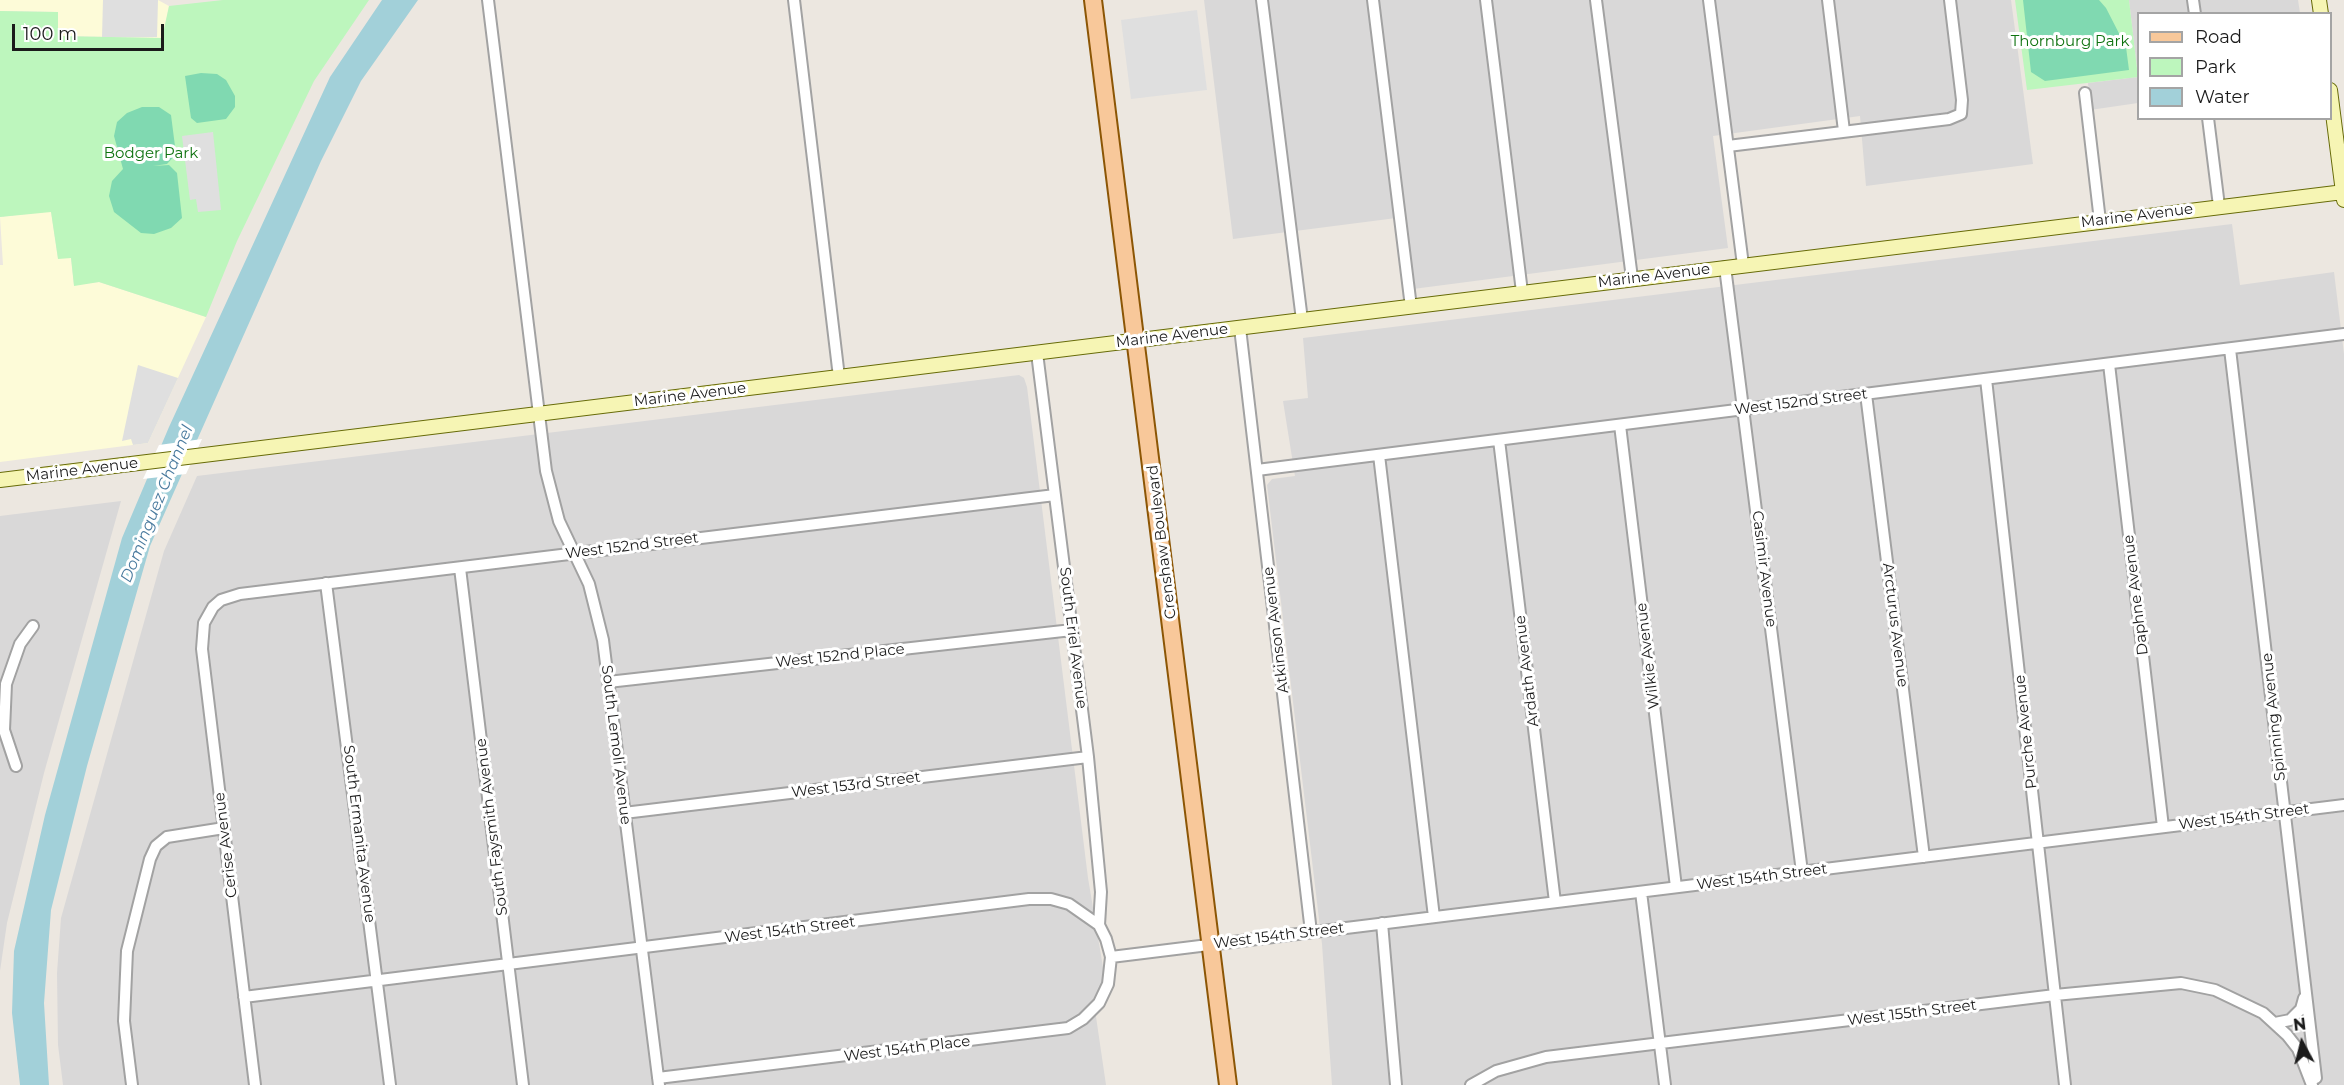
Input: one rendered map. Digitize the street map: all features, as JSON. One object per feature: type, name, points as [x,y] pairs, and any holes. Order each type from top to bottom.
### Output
[{"type":"main road","name":"Crenshaw Boulevard","points":[[1093,0],[1228,1085]]},
{"type":"main road","points":[[2332,98],[2344,195]]},
{"type":"main road","name":"Marine Avenue","points":[[0,480],[2219,206],[2344,195]]},
{"type":"street","name":"South Lemoli Avenue","points":[[488,0],[549,488],[559,521],[589,584],[599,621],[658,1082]]},
{"type":"street","points":[[794,0],[839,377]]},
{"type":"street","points":[[1262,0],[1302,320]]},
{"type":"street","points":[[1373,0],[1412,307]]},
{"type":"street","points":[[1486,0],[1522,292]]},
{"type":"street","points":[[1596,0],[1632,278]]},
{"type":"street","points":[[1709,0],[1743,265]]},
{"type":"street","points":[[1828,0],[1844,131]]},
{"type":"street","points":[[1728,146],[1949,119],[1961,114],[1962,100],[1950,0]]},
{"type":"street","points":[[2085,93],[2100,221]]},
{"type":"street","points":[[2208,120],[2219,206]]},
{"type":"street","name":"Casimir Avenue","points":[[1725,267],[1802,872]]},
{"type":"street","name":"Atkinson Avenue","points":[[1240,328],[1311,932]]},
{"type":"street","name":"West 152nd Street","points":[[1257,470],[2344,334]]},
{"type":"street","name":"Spinning Avenue","points":[[2230,349],[2276,731],[2314,1085]]},
{"type":"street","name":"South Eriel Avenue","points":[[1037,353],[1088,757],[1101,892],[1099,925]]},
{"type":"street","name":"Daphne Avenue","points":[[2109,364],[2163,827]]},
{"type":"street","name":"Purche Avenue","points":[[1986,379],[2065,1085]]},
{"type":"street","name":"Arcturus Avenue","points":[[1866,394],[1924,857]]},
{"type":"street","name":"Wilkie Avenue","points":[[1620,425],[1676,887]]},
{"type":"street","name":"Ardath Avenue","points":[[1499,440],[1555,902]]},
{"type":"street","points":[[1379,455],[1434,917]]},
{"type":"street","name":"West 152nd Street","points":[[213,607],[221,600],[240,594],[1055,495]]},
{"type":"street","name":"South Faysmith Avenue","points":[[460,568],[523,1085]]},
{"type":"street","name":"South Ermanita Avenue","points":[[326,583],[390,1085]]},
{"type":"street","name":"Cerise Avenue","points":[[213,607],[204,623],[202,649],[255,1085]]},
{"type":"street","points":[[16,766],[4,730],[5,663],[33,626]]},
{"type":"street","name":"West 152nd Place","points":[[608,682],[1072,630]]},
{"type":"street","name":"West 153rd Street","points":[[624,813],[1088,757]]},
{"type":"street","name":"West 154th Street","points":[[1111,957],[2344,805]]},
{"type":"street","points":[[132,1085],[124,1021],[127,951],[150,859],[156,846],[167,837],[224,828]]},
{"type":"street","points":[[1641,892],[1665,1085]]},
{"type":"street","name":"West 154th Street","points":[[244,997],[1029,899],[1051,899],[1069,904],[1099,925]]},
{"type":"street","points":[[1382,923],[1395,1085]]},
{"type":"street","points":[[1099,925],[1111,957]]},
{"type":"street","name":"West 154th Place","points":[[658,1082],[1068,1028],[1083,1019],[1099,1003],[1108,984],[1111,957]]},
{"type":"street","name":"West 155th Street","points":[[1472,1085],[1496,1071],[1546,1057],[2156,984],[2201,985],[2247,1004],[2275,1023],[2298,1049],[2314,1085]]},
{"type":"street","points":[[2275,1023],[2290,1020],[2301,1009],[2305,992]]},
{"type":"shaded area","points":[[0,0],[158,0],[169,6],[163,38],[57,36],[58,12],[0,11]]},
{"type":"shaded area","points":[[103,0],[158,0],[157,37],[102,37]]},
{"type":"shaded area","points":[[1204,0],[2011,0],[2033,164],[1866,186],[1860,116],[1713,136],[1728,248],[1413,289],[1404,217],[1233,239]]},
{"type":"shaded area","points":[[2129,0],[2298,0],[2300,12],[2137,12],[2137,68]]},
{"type":"shaded area","points":[[1197,10],[1207,90],[1131,99],[1121,20]]},
{"type":"shaded area","points":[[2137,77],[2137,103],[2090,110],[2088,83]]},
{"type":"shaded area","points":[[213,132],[221,210],[198,212],[196,199],[190,200],[182,136]]},
{"type":"shaded area","points":[[51,211],[58,258],[71,258],[74,285],[99,282],[206,317],[148,443],[0,462],[0,265],[3,265],[0,217]]},
{"type":"shaded area","points":[[2232,224],[2240,285],[2334,272],[2344,354],[2344,1085],[1332,1085],[1322,944],[1267,485],[1272,479],[1295,476],[1283,401],[1308,398],[1303,338]]},
{"type":"shaded area","points":[[138,365],[178,378],[148,443],[133,445],[131,439],[122,441]]},
{"type":"shaded area","points":[[1019,375],[1024,378],[1027,387],[1088,878],[1103,967],[1104,980],[1094,1003],[1106,1085],[63,1085],[58,1045],[57,973],[61,918],[164,551],[197,476]]},
{"type":"shaded area","points":[[121,501],[44,773],[7,923],[0,971],[0,516]]},
{"type":"green space","name":"Bodger Park","points":[[223,0],[369,0],[314,81],[237,241],[206,317],[99,282],[74,286],[71,258],[58,259],[51,212],[0,217],[0,11],[58,12],[58,36],[162,38],[169,6]]},
{"type":"green space","name":"Thornburg Park","points":[[2015,0],[2129,0],[2137,77],[2027,90]]},
{"type":"green space","name":"Thornburg Park","points":[[2023,0],[2099,0],[2106,8],[2126,47],[2129,70],[2045,81],[2031,72]]},
{"type":"green space","points":[[201,73],[217,74],[226,80],[235,96],[235,107],[226,119],[197,123],[191,118],[185,76]]},
{"type":"green space","points":[[142,107],[159,107],[171,115],[176,154],[167,164],[153,166],[169,165],[177,173],[182,218],[171,228],[154,234],[141,233],[114,212],[109,196],[112,181],[123,169],[114,136],[117,122],[127,113]]},
{"type":"water","name":"Dominguez Channel","points":[[382,0],[418,0],[361,81],[321,161],[150,546],[87,766],[51,910],[44,1003],[49,1085],[20,1085],[12,1013],[14,951],[45,815],[122,538],[169,427],[330,77]]},
{"type":"pier","points":[[202,439],[186,474],[143,479],[159,445]]}]
